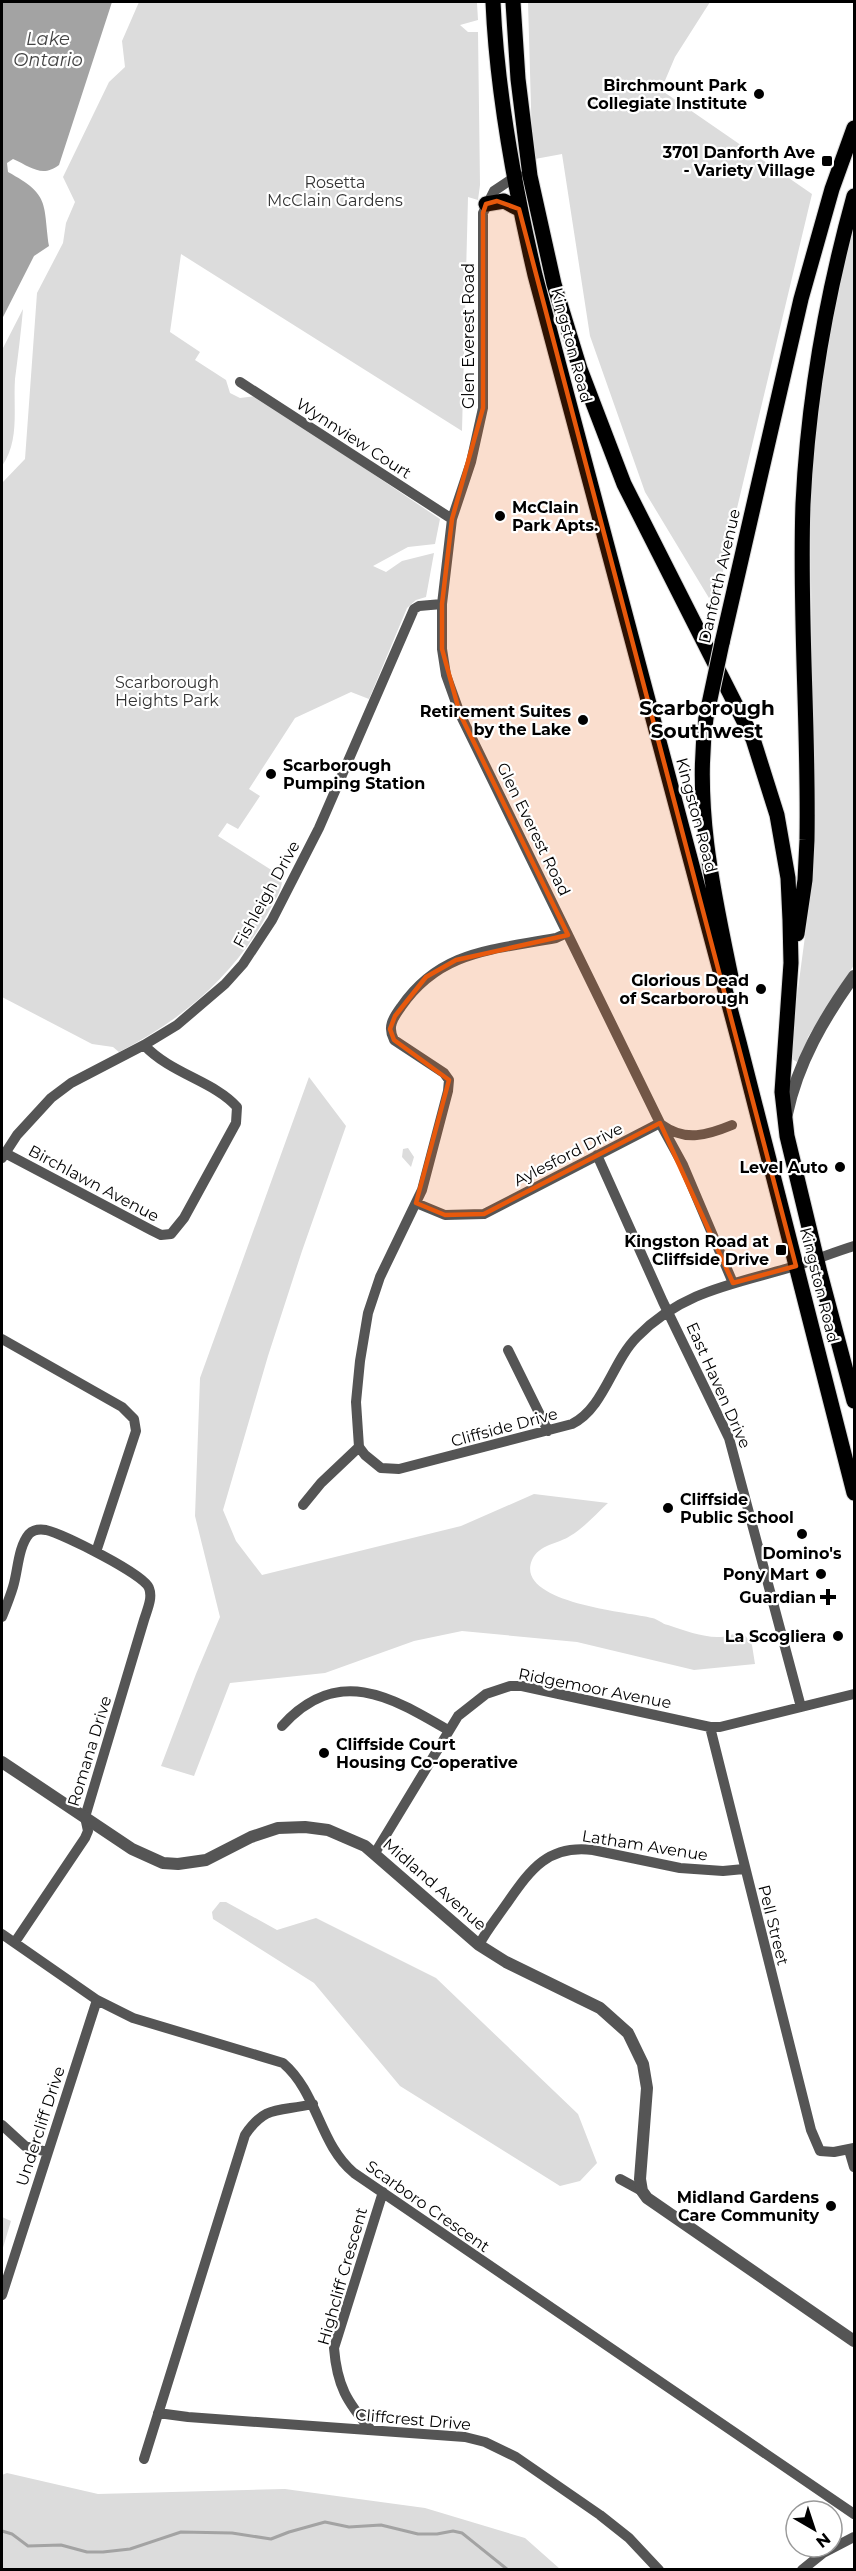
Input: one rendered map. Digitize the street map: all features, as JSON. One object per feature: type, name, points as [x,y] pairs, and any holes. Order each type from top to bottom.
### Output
[{"type":"main road","name":"Kingston Road","points":[[493,2],[500,82],[519,209],[740,1042],[855,1493]]},
{"type":"main road","name":"Kingston Road","points":[[513,2],[518,79],[529,171],[554,284],[580,369],[601,426],[650,538],[753,739],[777,815],[788,878],[791,963],[782,1092],[788,1136],[816,1258],[855,1401]]},
{"type":"main road","name":"Danforth Avenue","points":[[740,1042],[734,993],[707,856],[702,762],[706,718],[801,299],[832,189],[855,128]]},
{"type":"main road","points":[[791,963],[805,880],[807,840],[802,548],[805,464],[823,325],[831,282],[855,196]]},
{"type":"main road","points":[[486,204],[497,201],[508,202],[519,209]]},
{"type":"street","points":[[486,204],[494,191],[513,177],[529,171]]},
{"type":"street","name":"Glen Everest Road","points":[[486,204],[482,221],[485,372],[483,408],[471,462],[452,519],[442,604],[446,675],[456,704],[660,1123],[679,1156],[733,1282]]},
{"type":"street","name":"Wynnview Court","points":[[240,382],[452,519]]},
{"type":"street","name":"Fishleigh Drive","points":[[3,1155],[30,1119],[51,1098],[71,1083],[144,1045],[202,1006],[225,984],[257,945],[319,828],[414,609],[419,606],[442,604]]},
{"type":"street","points":[[303,1505],[321,1483],[359,1447],[356,1402],[368,1314],[392,1250],[417,1203],[448,1091],[449,1080],[444,1073],[394,1040],[391,1034],[391,1024],[413,990],[439,968],[466,957],[556,938],[567,933]]},
{"type":"street","points":[[786,1118],[792,1088],[804,1059],[828,1014],[855,976]]},
{"type":"street","name":"Birchlawn Avenue","points":[[3,1155],[160,1235],[171,1234],[184,1218],[236,1123],[237,1107],[223,1096],[156,1058],[144,1045]]},
{"type":"street","points":[[660,1123],[677,1133],[697,1136],[732,1125]]},
{"type":"street","name":"Aylesford Drive","points":[[417,1203],[445,1215],[484,1214],[660,1123]]},
{"type":"street","name":"East Haven Drive","points":[[597,1155],[729,1438],[801,1707]]},
{"type":"street","name":"Cliffside Drive","points":[[359,1447],[381,1468],[399,1470],[572,1424],[588,1413],[598,1400],[618,1360],[634,1340],[668,1311],[702,1293],[733,1282],[796,1266],[855,1246]]},
{"type":"street","points":[[2,1339],[122,1407],[134,1419],[136,1431],[96,1552],[49,1531],[35,1530],[30,1533],[25,1542],[2,1617]]},
{"type":"street","points":[[508,1350],[548,1431]]},
{"type":"street","name":"Romana Drive","points":[[15,1942],[85,1838],[87,1831],[85,1817],[150,1596],[149,1586],[140,1576],[96,1552]]},
{"type":"street","name":"Ridgemoor Avenue","points":[[375,1853],[458,1716],[486,1694],[510,1686],[544,1690],[710,1727],[731,1726],[855,1694]]},
{"type":"street","points":[[282,1726],[302,1706],[333,1693],[347,1691],[376,1694],[397,1701],[448,1730]]},
{"type":"street","name":"Pell Street","points":[[710,1727],[811,2130],[820,2151],[834,2152],[852,2149]]},
{"type":"street","name":"Midland Avenue","points":[[2,1762],[148,1858],[178,1864],[206,1860],[251,1837],[279,1828],[292,1827],[316,1828],[339,1833],[352,1838],[375,1853],[478,1945],[506,1962],[600,2008],[628,2033],[643,2064],[647,2088],[640,2179],[642,2191]]},
{"type":"street","name":"Latham Avenue","points":[[478,1945],[535,1866],[549,1856],[562,1851],[579,1848],[704,1871],[744,1869]]},
{"type":"street","name":"Scarboro Crescent","points":[[2,1934],[97,2000],[133,2018],[270,2057],[283,2063],[295,2073],[313,2104],[338,2158],[354,2173],[855,2514]]},
{"type":"street","name":"Undercliff Drive","points":[[2,2292],[97,2000]]},
{"type":"street","points":[[144,2459],[245,2135],[254,2122],[264,2114],[313,2104]]},
{"type":"street","points":[[2,2125],[26,2146],[47,2152]]},
{"type":"street","points":[[852,2149],[855,2167]]},
{"type":"street","points":[[620,2179],[642,2191],[646,2198],[661,2209],[854,2340]]},
{"type":"street","name":"Highcliff Crescent","points":[[371,2430],[350,2405],[341,2389],[336,2373],[334,2349],[382,2193]]},
{"type":"street","name":"Cliffcrest Drive","points":[[158,2413],[465,2437],[498,2447],[600,2515],[629,2538],[659,2570]]},
{"type":"street","points":[[802,2570],[823,2553],[855,2537]]},
{"type":"highlighted area","points":[[497,201],[519,209],[796,1266],[733,1283],[660,1123],[484,1214],[445,1215],[416,1203],[449,1080],[394,1040],[390,1029],[395,1016],[426,977],[456,960],[568,935],[460,714],[442,649],[442,604],[452,519],[483,408],[483,213],[486,204]]},
{"type":"green space","points":[[139,2],[477,3],[478,20],[460,25],[468,32],[478,32],[480,185],[478,200],[468,197],[462,431],[181,254],[170,332],[200,352],[195,360],[226,380],[230,393],[240,398],[257,396],[440,519],[435,544],[408,547],[373,566],[386,572],[402,561],[434,553],[426,597],[416,600],[407,608],[369,699],[351,692],[295,718],[249,789],[260,796],[238,829],[227,823],[218,836],[273,871],[282,880],[277,897],[254,936],[223,976],[185,1011],[119,1052],[113,1047],[92,1044],[2,997],[2,483],[25,459],[37,293],[63,243],[66,223],[75,202],[63,177],[109,82],[125,67],[122,41]]},
{"type":"green space","points":[[528,2],[710,2],[675,57],[661,90],[812,194],[715,608],[645,492],[590,336],[562,154],[535,159],[532,142]]},
{"type":"green space","points":[[851,231],[854,234],[854,965],[808,1037],[804,1051],[797,1062],[792,1059],[793,1026],[810,899],[814,837],[810,493],[823,358]]},
{"type":"green space","points":[[23,309],[15,379],[13,435],[8,456],[2,466],[2,350]]},
{"type":"green space","points":[[309,1077],[346,1126],[268,1356],[223,1510],[236,1541],[262,1575],[461,1526],[534,1494],[608,1503],[575,1533],[544,1547],[535,1555],[532,1560],[531,1575],[540,1586],[556,1596],[576,1603],[654,1619],[699,1635],[721,1637],[744,1634],[752,1645],[755,1664],[694,1670],[577,1642],[462,1631],[414,1641],[325,1673],[230,1683],[194,1776],[161,1766],[220,1617],[195,1516],[200,1378]]},
{"type":"green space","points":[[408,1148],[414,1157],[411,1167],[402,1157],[403,1149]]},
{"type":"green space","points":[[220,1902],[226,1902],[277,1930],[316,1918],[436,1978],[578,2114],[597,2163],[580,2181],[560,2186],[400,2086],[314,1983],[213,1919],[212,1912]]},
{"type":"green space","points":[[2,2217],[11,2221],[2,2251]]},
{"type":"green space","points":[[7,2473],[98,2494],[285,2489],[425,2508],[525,2538],[560,2569],[2,2569],[2,2475]]},
{"type":"water","name":"Lake Ontario","points":[[2,2],[112,2],[59,165],[42,171],[13,159],[7,163],[8,172],[31,187],[42,201],[49,246],[34,256],[2,319]]},
{"type":"waterway","points":[[2,2531],[12,2534],[28,2546],[61,2545],[87,2552],[103,2552],[130,2549],[181,2532],[232,2533],[271,2539],[325,2522],[349,2527],[381,2525],[418,2534],[453,2531],[462,2533],[508,2570]]},
{"type":"place","name":"Birchmount Park Collegiate Institute","points":[[759,94]]},
{"type":"place","name":"3701 Danforth Ave - Variety Village","points":[[827,161]]},
{"type":"place","name":"McClain Park Apts.","points":[[500,516]]},
{"type":"place","name":"Retirement Suites by the Lake","points":[[583,720]]},
{"type":"place","name":"Scarborough Pumping Station","points":[[271,774]]},
{"type":"place","name":"Glorious Dead of Scarborough","points":[[761,989]]},
{"type":"place","name":"Level Auto","points":[[840,1167]]},
{"type":"place","name":"Kingston Road at Cliffside Drive","points":[[781,1250]]},
{"type":"place","name":"Cliffside Public School","points":[[668,1508]]},
{"type":"place","name":"Domino's","points":[[802,1534]]},
{"type":"place","name":"Pony Mart","points":[[821,1574]]},
{"type":"place","name":"Guardian","points":[[828,1597]]},
{"type":"place","name":"La Scogliera","points":[[838,1636]]},
{"type":"place","name":"Cliffside Court Housing Co-operative","points":[[324,1753]]},
{"type":"place","name":"Midland Gardens Care Community","points":[[831,2206]]},
{"type":"district","name":"Scarborough Southwest","points":[[707,720]]},
{"type":"park label","name":"Rosetta McClain Gardens","points":[[335,191]]},
{"type":"park label","name":"Scarborough Heights Park","points":[[167,691]]}]
